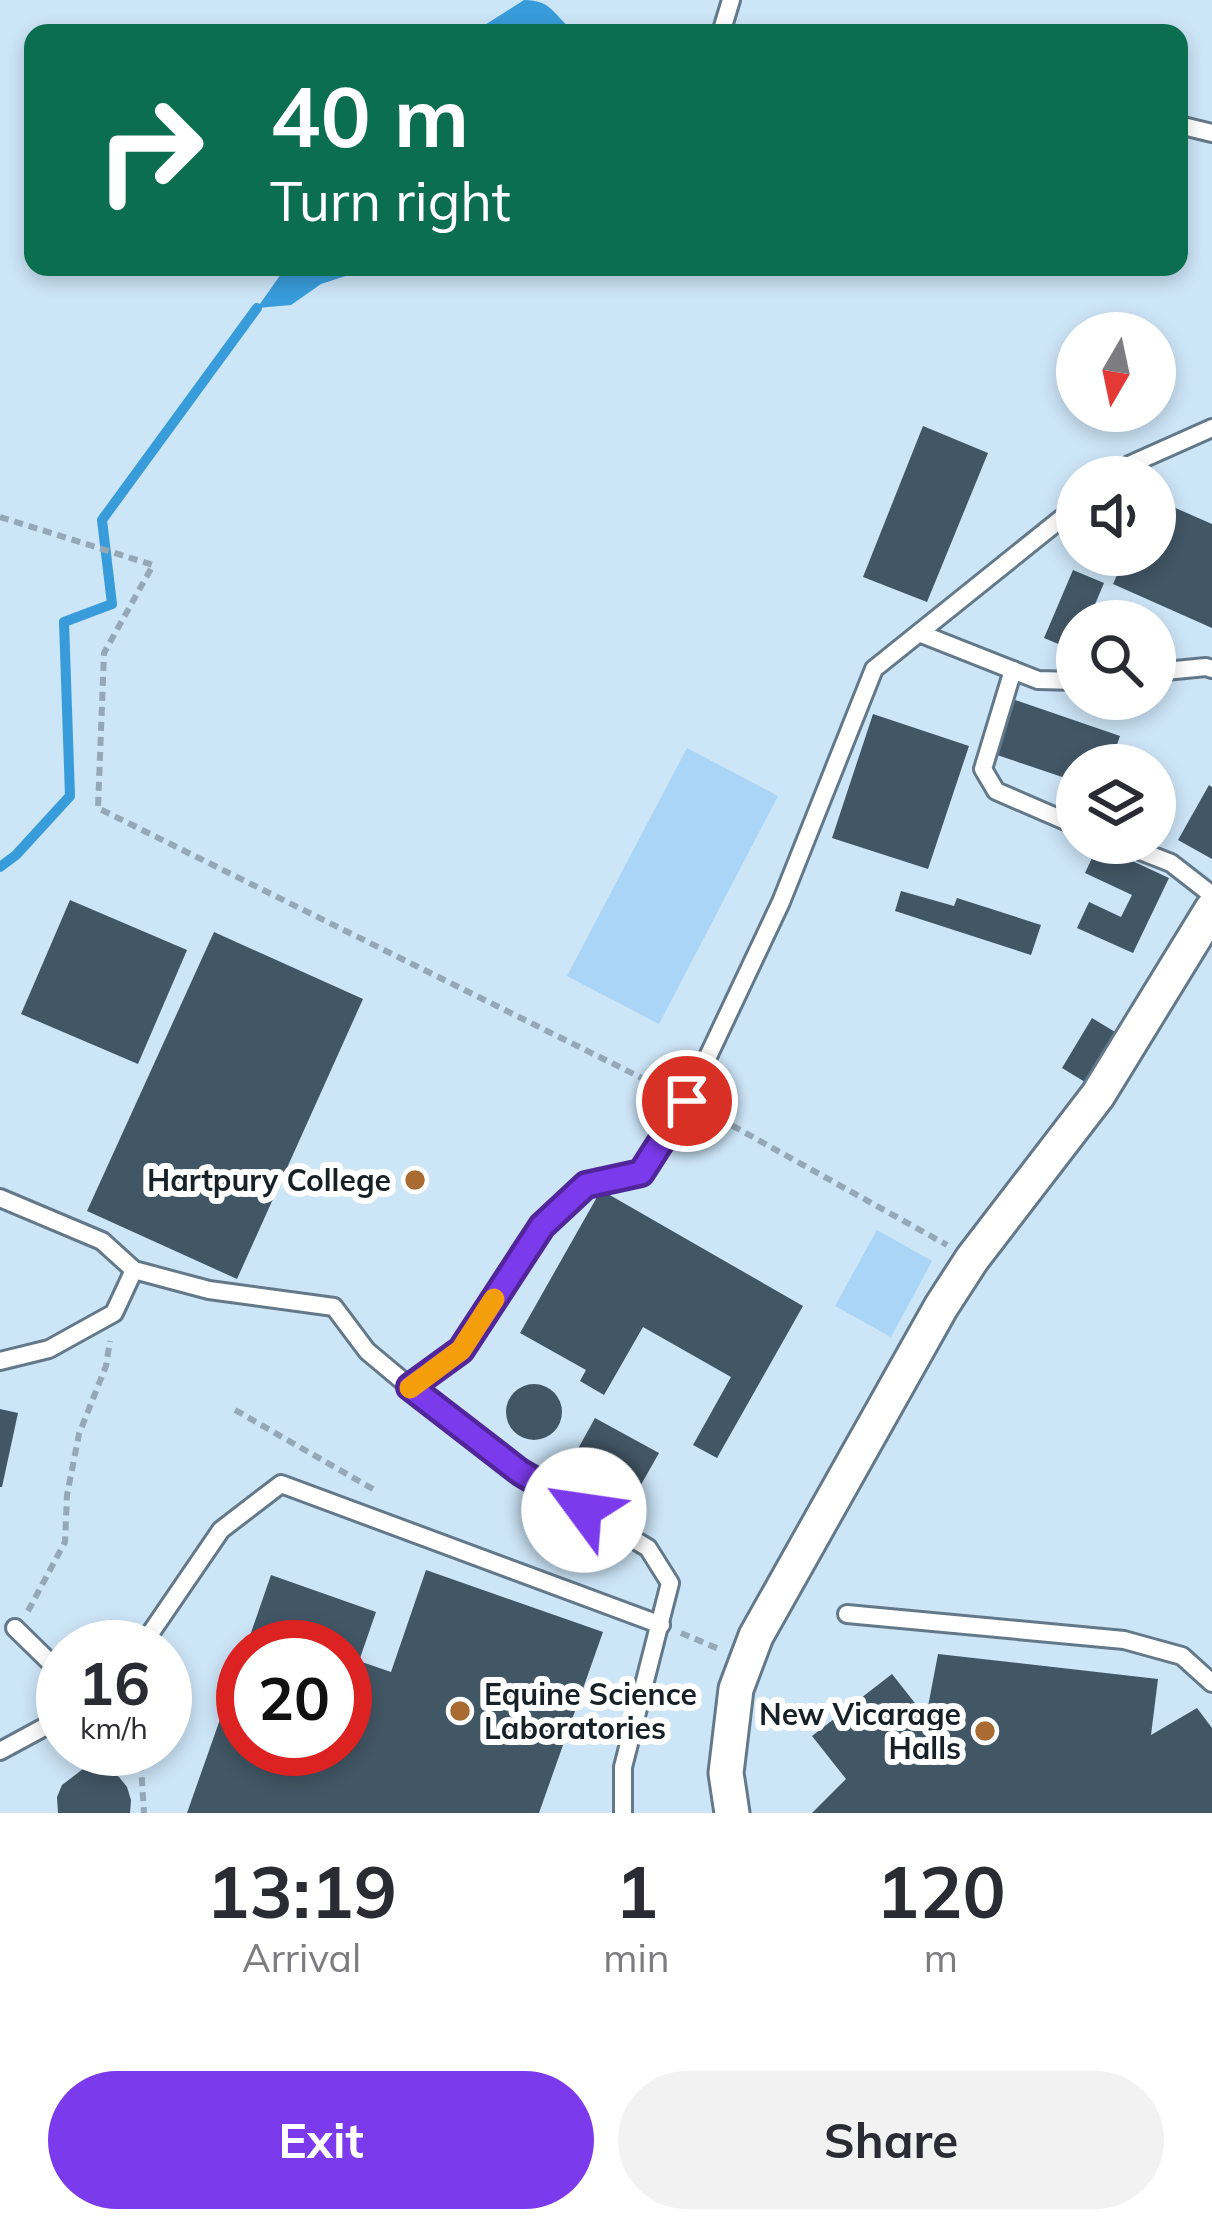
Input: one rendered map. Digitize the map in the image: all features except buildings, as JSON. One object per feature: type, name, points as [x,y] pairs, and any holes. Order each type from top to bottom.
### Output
[{"type":"street","points":[[732,1813],[726,1773],[736,1689],[755,1636],[941,1306],[1098,1095],[1212,909]]},
{"type":"lane","points":[[1149,456],[1212,428]]},
{"type":"lane","points":[[410,1387],[461,1350],[542,1226],[586,1185],[641,1173],[687,1101],[781,902],[874,669],[1056,523]]},
{"type":"lane","points":[[919,633],[1038,680],[1056,680]]},
{"type":"lane","points":[[1176,671],[1212,669]]},
{"type":"lane","points":[[1013,670],[983,769],[996,791],[1056,817]]},
{"type":"lane","points":[[1172,864],[1212,895]]},
{"type":"lane","points":[[0,1198],[102,1240],[134,1270],[209,1290],[334,1307],[367,1351],[520,1472],[648,1548],[670,1582],[623,1768],[622,1813]]},
{"type":"lane","points":[[0,1361],[49,1348],[114,1313],[134,1270]]},
{"type":"lane","points":[[159,1620],[220,1529],[281,1484],[661,1625]]},
{"type":"lane","points":[[847,1614],[1124,1640],[1182,1656],[1212,1683]]},
{"type":"lane","points":[[15,1628],[36,1649]]},
{"type":"lane","points":[[0,1751],[36,1732]]},
{"type":"path","points":[[0,517],[153,566],[104,653],[98,808],[687,1101],[973,1259]]},
{"type":"path","points":[[15,1628],[35,1602],[65,1542],[67,1495],[79,1434],[106,1366],[114,1313]]},
{"type":"path","points":[[235,1410],[381,1493]]},
{"type":"path","points":[[661,1625],[746,1660]]},
{"type":"path","points":[[142,1776],[144,1813]]},
{"type":"shaded area","points":[[687,748],[778,796],[659,1024],[567,976]]},
{"type":"shaded area","points":[[877,1230],[932,1261],[891,1337],[835,1306]]},
{"type":"water","points":[[524,0],[543,3],[566,24],[486,24]]},
{"type":"water","points":[[280,276],[345,276],[321,284],[291,305],[257,308]]},
{"type":"waterway","points":[[0,867],[70,796],[64,622],[112,604],[102,520],[257,308]]},
{"type":"slow traffic","points":[[410,1388],[461,1350],[494,1299]]},
{"type":"place","name":"Hartpury College","points":[[415,1180]]},
{"type":"place","name":"Equine Science Laboratories","points":[[460,1711]]},
{"type":"place","name":"New Vicarage Halls","points":[[985,1731]]},
{"type":"route","points":[[584,1510],[520,1472],[410,1387],[461,1350],[542,1226],[586,1185],[641,1173],[687,1101]]}]
